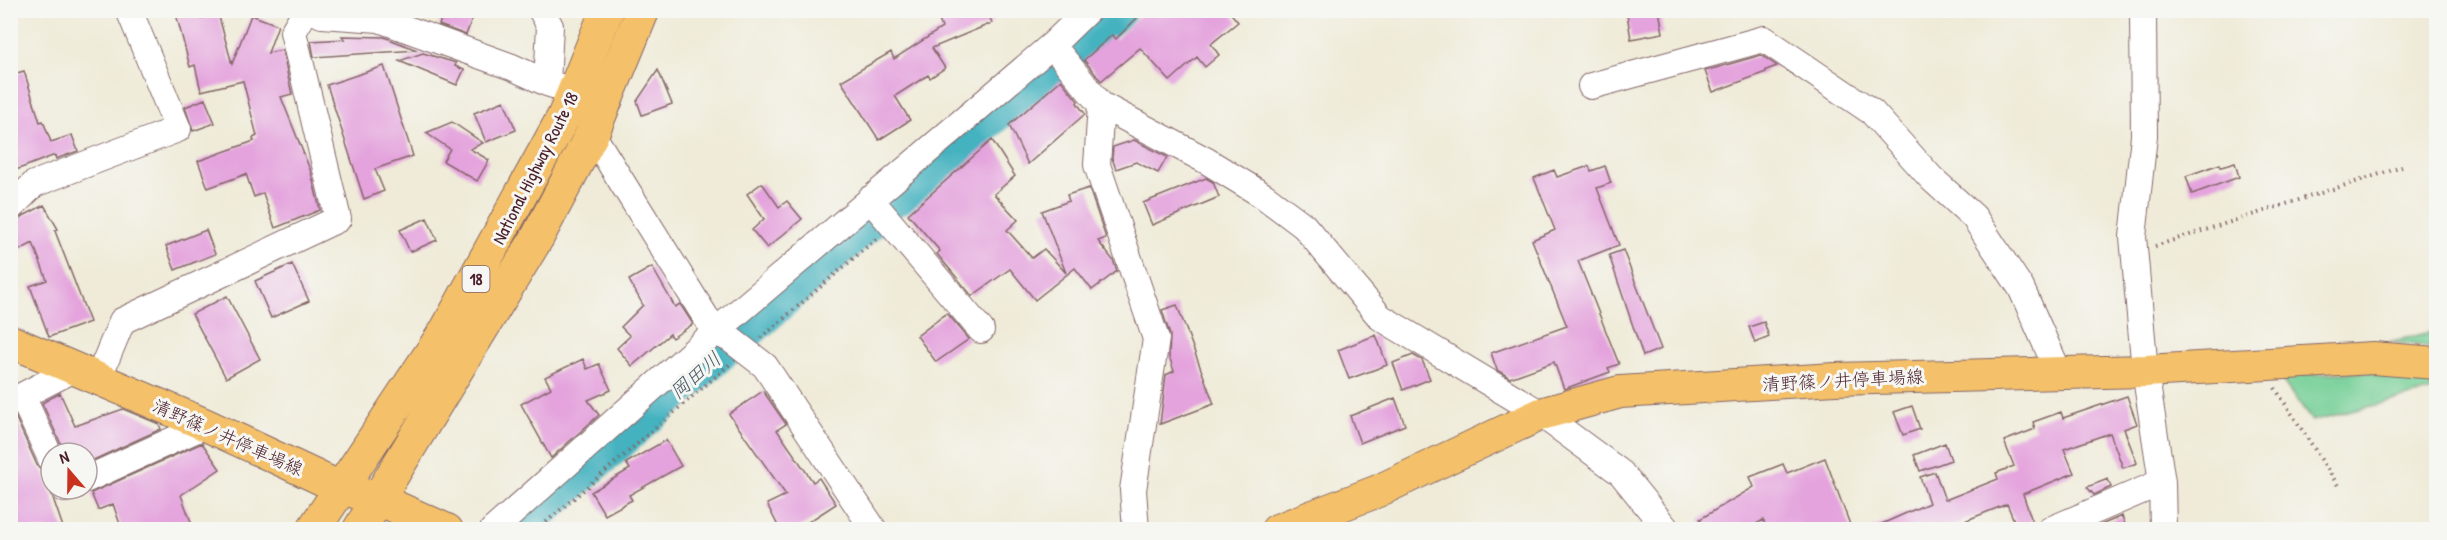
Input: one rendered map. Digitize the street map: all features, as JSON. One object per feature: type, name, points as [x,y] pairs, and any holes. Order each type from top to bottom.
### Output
[{"type":"highway","name":"National Highway Route 18","points":[[313,530],[447,329],[505,227],[561,87],[607,10]]},
{"type":"highway","name":"National Highway Route 18","points":[[359,530],[537,238],[592,134],[643,10]]},
{"type":"main road","name":"清野篠ノ井停車場線","points":[[10,341],[206,425],[341,488],[378,499],[447,530]]},
{"type":"main road","name":"清野篠ノ井停車場線","points":[[1277,530],[1377,490],[1541,414],[1620,392],[1835,379],[2058,371],[2145,371],[2373,358],[2436,363]]},
{"type":"street","points":[[10,208],[34,184],[178,129],[129,10]]},
{"type":"street","points":[[40,441],[16,399],[86,374],[122,321],[338,219],[293,32],[306,10]]},
{"type":"street","points":[[312,10],[322,15],[379,19],[561,87]]},
{"type":"street","points":[[541,10],[550,26],[561,87]]},
{"type":"street","points":[[493,530],[733,342],[870,200],[1059,53],[1088,10]]},
{"type":"street","points":[[2143,10],[2144,136],[2133,237],[2145,371],[2162,482],[2163,530]]},
{"type":"street","points":[[1592,86],[1764,39],[1872,112],[1932,179],[1974,216],[2021,288],[2058,371]]},
{"type":"street","points":[[1059,53],[1101,105],[1207,161],[1264,196],[1304,226],[1380,317],[1541,414],[1621,473],[1667,530]]},
{"type":"street","points":[[1101,105],[1097,165],[1156,339],[1133,490],[1136,530]]},
{"type":"street","points":[[592,134],[733,342],[765,366],[874,530]]},
{"type":"street","points":[[870,200],[981,330]]},
{"type":"street","points":[[99,474],[206,425]]},
{"type":"street","points":[[2050,530],[2162,482]]},
{"type":"path","points":[[2134,253],[2402,167]]},
{"type":"path","points":[[537,530],[733,342],[892,225]]},
{"type":"path","points":[[2259,364],[2339,487]]},
{"type":"green space","points":[[2436,331],[2436,347],[2389,342]]},
{"type":"green space","points":[[2396,371],[2436,374],[2436,393],[2432,391],[2312,421],[2278,375]]},
{"type":"building","points":[[175,10],[198,10],[200,19],[218,13],[232,64],[251,15],[278,25],[268,53],[282,50],[292,94],[281,97],[311,172],[320,210],[275,228],[263,193],[254,197],[246,174],[208,188],[198,161],[254,141],[253,138],[257,136],[243,81],[201,91],[195,65],[190,67]]},
{"type":"building","points":[[444,10],[472,19],[466,35],[439,25]]},
{"type":"building","points":[[935,10],[987,10],[992,23],[932,48],[945,68],[930,78],[928,75],[895,96],[910,120],[879,140],[841,81],[891,52],[894,59],[942,28]]},
{"type":"building","points":[[1145,10],[1228,10],[1238,22],[1211,44],[1219,55],[1205,67],[1197,57],[1170,81],[1140,48],[1101,81],[1084,60],[1112,35],[1116,39]]},
{"type":"building","points":[[1659,10],[1663,33],[1631,39],[1627,14]]},
{"type":"building","points":[[342,36],[384,37],[417,50],[314,57],[311,41],[345,39]]},
{"type":"building","points":[[423,53],[456,63],[455,66],[464,70],[457,85],[399,61]]},
{"type":"building","points":[[1761,55],[1777,66],[1713,92],[1705,71]]},
{"type":"building","points":[[384,66],[413,156],[375,169],[384,191],[364,199],[327,85]]},
{"type":"building","points":[[658,70],[672,104],[642,115],[637,101]]},
{"type":"building","points":[[24,71],[40,122],[43,121],[51,142],[72,135],[78,151],[56,159],[55,155],[16,170],[10,155],[10,75]]},
{"type":"building","points":[[1061,80],[1085,114],[1028,164],[1009,125]]},
{"type":"building","points":[[205,99],[215,123],[193,131],[185,107]]},
{"type":"building","points":[[504,101],[516,130],[486,142],[474,113]]},
{"type":"building","points":[[452,122],[483,143],[470,149],[489,160],[477,181],[443,161],[450,149],[426,133]]},
{"type":"building","points":[[992,140],[1015,176],[994,194],[1018,220],[1007,230],[1032,258],[1044,249],[1066,273],[1042,211],[1069,201],[1067,195],[1089,188],[1106,238],[1098,241],[1113,260],[1117,271],[1092,290],[1075,268],[1035,300],[1010,269],[972,296],[937,254],[940,251],[908,214]]},
{"type":"building","points":[[1134,140],[1167,157],[1158,173],[1136,162],[1116,169],[1112,158],[1113,147]]},
{"type":"building","points":[[2235,163],[2239,177],[2192,194],[2186,176],[2220,164],[2221,167]]},
{"type":"building","points":[[1589,166],[1591,171],[1605,166],[1611,183],[1597,188],[1619,245],[1578,261],[1619,364],[1608,368],[1610,372],[1564,389],[1554,362],[1510,378],[1497,370],[1491,353],[1567,326],[1532,240],[1555,230],[1534,178],[1554,170],[1557,177]]},
{"type":"building","points":[[1206,178],[1213,182],[1219,197],[1152,225],[1143,203]]},
{"type":"building","points":[[762,183],[779,207],[787,201],[802,219],[767,248],[752,230],[764,219],[747,194]]},
{"type":"building","points":[[44,205],[58,229],[55,231],[90,322],[49,337],[30,286],[47,280],[33,243],[10,255],[10,223]]},
{"type":"building","points":[[427,218],[437,240],[410,252],[400,230]]},
{"type":"building","points":[[206,230],[215,254],[175,270],[166,246]]},
{"type":"building","points":[[1623,250],[1661,349],[1643,356],[1609,255]]},
{"type":"building","points":[[292,264],[309,301],[271,318],[255,281]]},
{"type":"building","points":[[652,267],[675,307],[680,304],[693,324],[672,338],[670,334],[632,366],[617,348],[630,336],[621,327],[643,305],[629,280]]},
{"type":"building","points":[[227,296],[260,359],[226,378],[192,314]]},
{"type":"building","points":[[1177,305],[1214,404],[1160,424],[1166,375],[1174,371],[1169,356],[1170,335],[1162,310]]},
{"type":"building","points":[[947,313],[969,339],[936,362],[917,336]]},
{"type":"building","points":[[1764,322],[1769,337],[1755,343],[1749,327]]},
{"type":"building","points":[[1376,335],[1387,365],[1349,379],[1338,350]]},
{"type":"building","points":[[1413,355],[1422,360],[1430,379],[1403,390],[1393,363]]},
{"type":"building","points":[[583,359],[587,369],[599,364],[611,390],[588,400],[599,415],[551,458],[521,404],[551,388],[545,377]]},
{"type":"building","points":[[763,391],[786,424],[777,430],[813,482],[819,478],[836,504],[796,530],[780,530],[767,504],[786,495],[729,414]]},
{"type":"building","points":[[60,393],[75,426],[123,409],[159,424],[161,429],[99,457],[99,441],[59,441],[42,403]]},
{"type":"building","points":[[2127,396],[2137,424],[2124,429],[2137,463],[2123,468],[2110,433],[2064,449],[2074,473],[2023,494],[2035,530],[2018,530],[2007,504],[1952,526],[1953,530],[1868,530],[1929,503],[1920,477],[1935,472],[1945,500],[1998,479],[1996,473],[2014,466],[2004,441],[2035,429],[2033,422],[2061,412],[2063,418]]},
{"type":"building","points":[[1395,398],[1405,425],[1360,443],[1350,416]]},
{"type":"building","points":[[1912,406],[1920,429],[1903,435],[1894,412]]},
{"type":"building","points":[[15,416],[39,467],[39,501],[54,501],[64,530],[10,530],[10,417]]},
{"type":"building","points":[[666,440],[681,466],[629,495],[632,500],[605,515],[591,492],[630,469],[626,463]]},
{"type":"building","points":[[202,443],[220,469],[181,495],[194,530],[122,530],[113,504],[98,510],[94,501],[99,501],[99,489]]},
{"type":"building","points":[[1945,443],[1951,460],[1920,471],[1914,455]]},
{"type":"building","points":[[1825,458],[1852,530],[1768,530],[1763,520],[1746,530],[1706,530],[1700,519],[1754,487],[1750,477],[1783,464],[1787,473]]},
{"type":"building","points":[[2108,479],[2111,487],[2094,495],[2087,487]]},
{"type":"building","points":[[2122,516],[2127,530],[2089,530]]},
{"type":"waterway","name":"岡田川","points":[[897,198],[1119,10]]},
{"type":"waterway","name":"岡田川","points":[[519,530],[871,221]]}]
